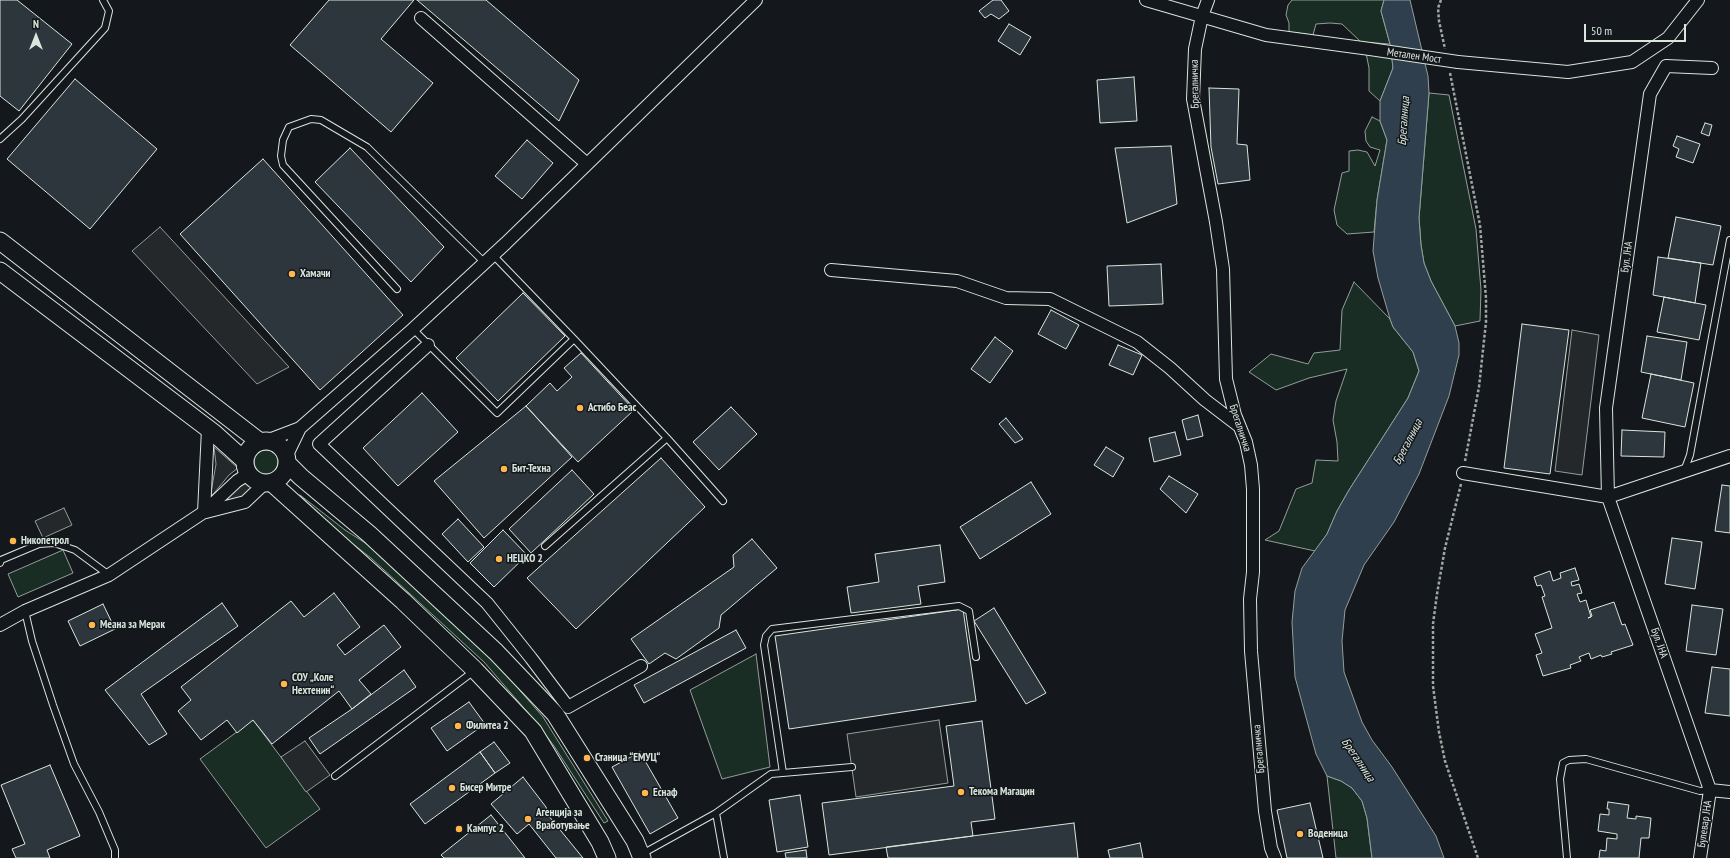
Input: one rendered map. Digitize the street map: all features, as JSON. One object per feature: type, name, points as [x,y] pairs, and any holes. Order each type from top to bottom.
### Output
[{"type":"main road","points":[[0,241],[263,442],[279,446],[286,460],[301,477],[369,534],[496,652],[555,714],[635,841],[639,857]]},
{"type":"main road","points":[[0,271],[208,429],[246,468],[252,479],[268,483],[347,549],[475,670],[533,731],[600,842],[607,858]]},
{"type":"main road","points":[[246,468],[249,449],[263,442]]},
{"type":"main road","points":[[268,483],[282,475],[286,460]]},
{"type":"street","points":[[263,442],[300,428],[413,329],[489,259],[756,0]]},
{"type":"street","name":"Метален Мост","points":[[1146,0],[1266,35],[1370,49],[1453,65],[1568,72],[1632,62],[1668,38],[1698,0]]},
{"type":"street","name":"Брегалничка","points":[[1208,0],[1202,16],[1195,49],[1193,99],[1216,222],[1223,269],[1226,379],[1235,415],[1242,428],[1249,454],[1252,489],[1252,572],[1250,599],[1253,680],[1265,811],[1271,848],[1275,858]]},
{"type":"street","points":[[421,18],[587,164]]},
{"type":"street","name":"Бул. ЈНА","points":[[1710,790],[1608,497],[1606,408],[1650,94],[1666,66],[1712,68]]},
{"type":"street","points":[[830,270],[957,281],[1006,298],[1050,299],[1137,342],[1170,368],[1205,400],[1242,428]]},
{"type":"street","points":[[428,345],[319,444],[487,603],[568,707],[641,666]]},
{"type":"street","points":[[286,460],[300,428]]},
{"type":"street","points":[[204,512],[208,429]]},
{"type":"street","points":[[1463,473],[1608,497],[1730,456]]},
{"type":"street","points":[[0,625],[25,611],[109,575],[204,512],[237,481],[246,468]]},
{"type":"street","points":[[204,512],[245,502],[268,483]]},
{"type":"street","points":[[1710,790],[1730,792]]},
{"type":"street","name":"Булевар ЈНА","points":[[1700,858],[1710,790]]},
{"type":"lane","points":[[0,139],[22,119],[106,28],[109,11],[103,0]]},
{"type":"lane","points":[[396,289],[283,165],[283,140],[289,127],[311,119],[322,120],[367,147],[574,338],[724,501]]},
{"type":"lane","points":[[1684,471],[1690,455],[1730,240]]},
{"type":"lane","points":[[413,329],[498,413],[574,338]]},
{"type":"lane","points":[[545,546],[667,438]]},
{"type":"lane","points":[[0,564],[1,560],[39,544],[54,543],[75,550],[109,575]]},
{"type":"lane","points":[[783,773],[764,645],[766,636],[772,629],[959,606],[969,611],[976,657]]},
{"type":"lane","points":[[25,611],[32,641],[74,764],[99,812],[115,850],[116,858]]},
{"type":"lane","points":[[335,776],[475,670]]},
{"type":"lane","points":[[1567,858],[1560,779],[1563,763],[1569,760],[1586,759],[1700,790],[1710,790]]},
{"type":"lane","points":[[639,857],[716,813],[771,774],[852,767]]},
{"type":"lane","points":[[716,813],[724,858]]},
{"type":"path","points":[[1441,0],[1438,8],[1439,21],[1446,54]]},
{"type":"path","points":[[1453,65],[1480,225],[1486,298],[1486,322],[1479,386],[1463,473],[1445,548],[1437,594],[1433,624],[1433,686],[1439,732],[1446,761],[1478,858]]},
{"type":"green space","points":[[1292,0],[1384,0],[1381,11],[1390,44],[1361,42],[1342,24],[1316,24],[1313,35],[1289,32],[1289,23],[1286,15],[1288,5]]},
{"type":"green space","points":[[1366,53],[1392,57],[1393,68],[1380,101],[1369,91],[1369,68]]},
{"type":"green space","points":[[1429,93],[1449,95],[1476,229],[1481,290],[1480,321],[1455,326],[1431,281],[1424,263],[1421,245],[1419,218]]},
{"type":"green space","points":[[1372,117],[1380,121],[1387,140],[1377,200],[1374,232],[1347,234],[1337,225],[1334,210],[1342,173],[1349,171],[1349,151],[1358,150],[1367,152],[1375,166],[1380,150],[1370,147],[1366,141],[1365,131]]},
{"type":"green space","points":[[1354,282],[1390,319],[1393,327],[1413,352],[1419,371],[1408,398],[1349,490],[1337,511],[1327,534],[1315,551],[1265,540],[1279,531],[1296,489],[1312,483],[1316,460],[1338,461],[1337,442],[1333,420],[1336,401],[1347,369],[1309,378],[1276,390],[1249,372],[1271,354],[1308,364],[1314,353],[1340,350],[1342,310]]},
{"type":"green space","points":[[266,450],[271,451],[277,457],[277,467],[271,473],[266,474],[261,473],[255,467],[254,462],[255,457],[261,451]]},
{"type":"green space","points":[[300,495],[345,530],[378,551],[491,657],[543,717],[608,821],[604,823],[554,746],[536,722],[484,662],[371,558],[340,534]]},
{"type":"green space","points":[[63,550],[73,573],[18,597],[8,574]]},
{"type":"green space","points":[[756,654],[770,767],[722,779],[690,690]]},
{"type":"green space","points":[[253,720],[320,809],[266,848],[200,759]]},
{"type":"green space","points":[[1327,776],[1341,781],[1352,788],[1362,801],[1367,818],[1372,858],[1336,858]]},
{"type":"shaded area","points":[[160,227],[289,367],[257,384],[132,251]]},
{"type":"shaded area","points":[[1572,330],[1599,335],[1582,475],[1555,471]]},
{"type":"shaded area","points":[[214,447],[238,468],[229,475],[210,498],[216,464]]},
{"type":"shaded area","points":[[246,479],[256,488],[243,498],[218,505]]},
{"type":"shaded area","points":[[64,508],[72,525],[43,538],[35,521]]},
{"type":"shaded area","points":[[939,720],[948,783],[856,797],[847,734]]},
{"type":"shaded area","points":[[305,741],[330,775],[306,792],[281,757]]},
{"type":"water","name":"Брегалница","points":[[1384,0],[1410,0],[1428,76],[1429,93],[1419,218],[1421,245],[1424,263],[1431,281],[1455,326],[1459,343],[1459,355],[1449,396],[1419,474],[1394,522],[1364,565],[1345,610],[1342,641],[1344,672],[1362,722],[1372,740],[1392,767],[1436,836],[1444,858],[1372,858],[1367,818],[1362,801],[1352,788],[1341,781],[1327,776],[1316,754],[1295,677],[1292,622],[1295,591],[1302,568],[1327,534],[1337,511],[1349,490],[1408,398],[1419,371],[1413,352],[1393,327],[1378,278],[1373,251],[1377,200],[1387,140],[1380,121],[1380,101],[1393,68],[1390,44],[1381,11]]},
{"type":"building","points":[[0,0],[17,0],[72,44],[19,111],[0,96]]},
{"type":"building","points":[[329,0],[414,0],[381,39],[433,83],[391,132],[290,45]]},
{"type":"building","points":[[417,0],[486,0],[579,80],[559,121]]},
{"type":"building","points":[[993,0],[1001,0],[1009,11],[999,19],[991,14],[985,18],[979,11]]},
{"type":"building","points":[[1009,24],[1031,37],[1020,55],[998,41]]},
{"type":"building","points":[[1134,77],[1137,121],[1100,123],[1097,80]]},
{"type":"building","points":[[75,79],[157,149],[90,229],[7,159]]},
{"type":"building","points":[[1209,88],[1239,89],[1237,144],[1247,145],[1250,180],[1218,184],[1211,147]]},
{"type":"building","points":[[1705,123],[1712,125],[1709,136],[1701,133]]},
{"type":"building","points":[[1677,136],[1700,144],[1693,163],[1676,157],[1679,149],[1673,146]]},
{"type":"building","points":[[527,140],[553,163],[522,199],[495,176]]},
{"type":"building","points":[[1171,146],[1177,204],[1127,223],[1115,148]]},
{"type":"building","points":[[350,148],[444,247],[411,282],[315,182]]},
{"type":"building","name":"Хамачи","points":[[263,159],[403,315],[320,390],[180,234]]},
{"type":"building","points":[[1676,217],[1721,226],[1713,265],[1668,258]]},
{"type":"building","points":[[1658,257],[1701,263],[1695,303],[1653,295]]},
{"type":"building","points":[[1161,264],[1163,304],[1109,306],[1107,266]]},
{"type":"building","points":[[523,293],[565,336],[498,401],[456,358]]},
{"type":"building","points":[[1664,297],[1706,305],[1699,340],[1657,332]]},
{"type":"building","points":[[1051,310],[1079,325],[1066,349],[1038,334]]},
{"type":"building","points":[[1522,324],[1569,330],[1550,474],[1504,468]]},
{"type":"building","points":[[1647,336],[1687,342],[1681,380],[1641,372]]},
{"type":"building","points":[[995,337],[1013,351],[990,383],[971,369]]},
{"type":"building","points":[[1118,345],[1142,355],[1133,375],[1109,365]]},
{"type":"building","name":"Астибо Беас","points":[[581,353],[634,410],[578,462],[526,406],[550,383],[557,391],[572,377],[564,368]]},
{"type":"building","points":[[1651,374],[1694,383],[1685,427],[1642,418]]},
{"type":"building","points":[[422,393],[458,432],[398,486],[363,448]]},
{"type":"building","name":"Бит-Техна","points":[[526,406],[572,457],[484,538],[434,481]]},
{"type":"building","points":[[731,407],[757,434],[719,470],[693,442]]},
{"type":"building","points":[[1198,415],[1203,436],[1187,440],[1182,420]]},
{"type":"building","points":[[1006,418],[1023,439],[1015,443],[999,424]]},
{"type":"building","points":[[1622,430],[1665,432],[1664,457],[1621,456]]},
{"type":"building","points":[[1175,432],[1181,455],[1154,462],[1149,438]]},
{"type":"building","points":[[1106,447],[1124,458],[1113,477],[1094,465]]},
{"type":"building","points":[[661,458],[705,507],[576,629],[527,578]]},
{"type":"building","points":[[572,470],[594,494],[531,553],[509,529]]},
{"type":"building","points":[[1169,476],[1198,494],[1186,513],[1160,489]]},
{"type":"building","points":[[1031,482],[1051,514],[980,559],[960,527]]},
{"type":"building","points":[[1722,485],[1730,486],[1730,533],[1715,531]]},
{"type":"building","points":[[458,519],[484,547],[468,562],[442,534]]},
{"type":"building","name":"НЕЦКО 2","points":[[503,530],[527,555],[494,587],[470,563]]},
{"type":"building","points":[[1672,538],[1702,542],[1695,589],[1665,584]]},
{"type":"building","points":[[752,539],[777,568],[721,615],[719,628],[676,659],[665,653],[649,664],[631,639],[734,567],[733,555]]},
{"type":"building","points":[[940,545],[945,582],[918,586],[921,604],[851,613],[847,587],[879,582],[875,554]]},
{"type":"building","points":[[1575,568],[1579,580],[1571,582],[1572,586],[1579,584],[1582,593],[1577,594],[1580,602],[1586,600],[1591,617],[1590,610],[1614,602],[1622,625],[1625,624],[1633,645],[1611,652],[1612,654],[1602,657],[1601,655],[1591,659],[1589,653],[1579,657],[1581,661],[1570,665],[1571,668],[1543,676],[1536,655],[1542,653],[1535,634],[1552,628],[1542,597],[1545,596],[1541,585],[1537,586],[1534,577],[1550,571],[1553,581],[1561,578],[1560,573]]},
{"type":"building","points":[[334,593],[360,627],[337,645],[345,655],[384,625],[401,647],[359,680],[371,694],[352,709],[339,691],[272,744],[253,720],[237,733],[227,720],[201,740],[178,711],[191,700],[181,687],[291,601],[304,617]]},
{"type":"building","points":[[222,603],[238,626],[141,694],[167,734],[149,745],[105,690]]},
{"type":"building","name":"Меана за Мерак","points":[[103,604],[115,629],[80,646],[68,621]]},
{"type":"building","points":[[1692,605],[1723,609],[1716,655],[1686,651]]},
{"type":"building","points":[[994,608],[1046,693],[1026,704],[974,621]]},
{"type":"building","points":[[963,609],[976,701],[789,729],[775,636]]},
{"type":"building","points":[[736,630],[746,648],[644,703],[634,685]]},
{"type":"building","points":[[1712,667],[1730,669],[1730,716],[1705,713]]},
{"type":"building","points":[[404,670],[416,687],[320,754],[309,738],[352,709]]},
{"type":"building","name":"Филитеа 2","points":[[469,702],[485,724],[447,751],[431,728]]},
{"type":"building","points":[[982,721],[995,819],[971,822],[973,836],[829,855],[822,803],[954,786],[946,726]]},
{"type":"building","name":"Бисер Митре","points":[[494,742],[510,763],[495,773],[480,752]]},
{"type":"building","name":"Бисер Митре","points":[[480,752],[495,773],[425,824],[410,804]]},
{"type":"building","name":"Еснаф","points":[[640,752],[678,818],[650,834],[612,767]]},
{"type":"building","points":[[50,765],[80,836],[47,850],[50,858],[16,858],[12,849],[25,844],[1,785]]},
{"type":"building","name":"Агенција за Вработување","points":[[523,777],[546,807],[548,815],[583,858],[556,858],[529,824],[517,834],[491,804]]},
{"type":"building","points":[[800,795],[808,847],[777,852],[769,800]]},
{"type":"building","points":[[1608,802],[1629,805],[1627,818],[1636,819],[1636,816],[1651,818],[1649,838],[1641,838],[1639,858],[1599,858],[1600,850],[1606,851],[1607,838],[1617,839],[1617,834],[1598,831],[1600,814],[1609,815],[1609,809],[1607,809]]},
{"type":"building","name":"Воденица","points":[[1310,803],[1323,858],[1287,858],[1277,810]]},
{"type":"building","points":[[491,815],[525,858],[444,858],[441,855]]},
{"type":"building","points":[[1074,823],[1078,858],[888,858],[886,847]]},
{"type":"building","points":[[1140,843],[1143,858],[1110,858],[1108,850]]},
{"type":"building","points":[[806,850],[807,858],[786,858],[785,853]]},
{"type":"place","name":"Хамачи","points":[[292,274]]},
{"type":"place","name":"Астибо Беас","points":[[580,408]]},
{"type":"place","name":"Бит-Техна","points":[[504,469]]},
{"type":"place","name":"Никопетрол","points":[[13,541]]},
{"type":"place","name":"НЕЦКО 2","points":[[499,559]]},
{"type":"place","name":"Меана за Мерак","points":[[92,625]]},
{"type":"place","name":"СОУ „Коле Нехтенин“","points":[[284,684]]},
{"type":"place","name":"Филитеа 2","points":[[458,726]]},
{"type":"place","name":"Станица “ЕМУЦ“","points":[[587,758]]},
{"type":"place","name":"Бисер Митре","points":[[452,788]]},
{"type":"place","name":"Текома Магацин","points":[[961,792]]},
{"type":"place","name":"Еснаф","points":[[645,793]]},
{"type":"place","name":"Агенција за Вработување","points":[[528,819]]},
{"type":"place","name":"Кампус 2","points":[[459,829]]},
{"type":"place","name":"Воденица","points":[[1300,834]]}]
